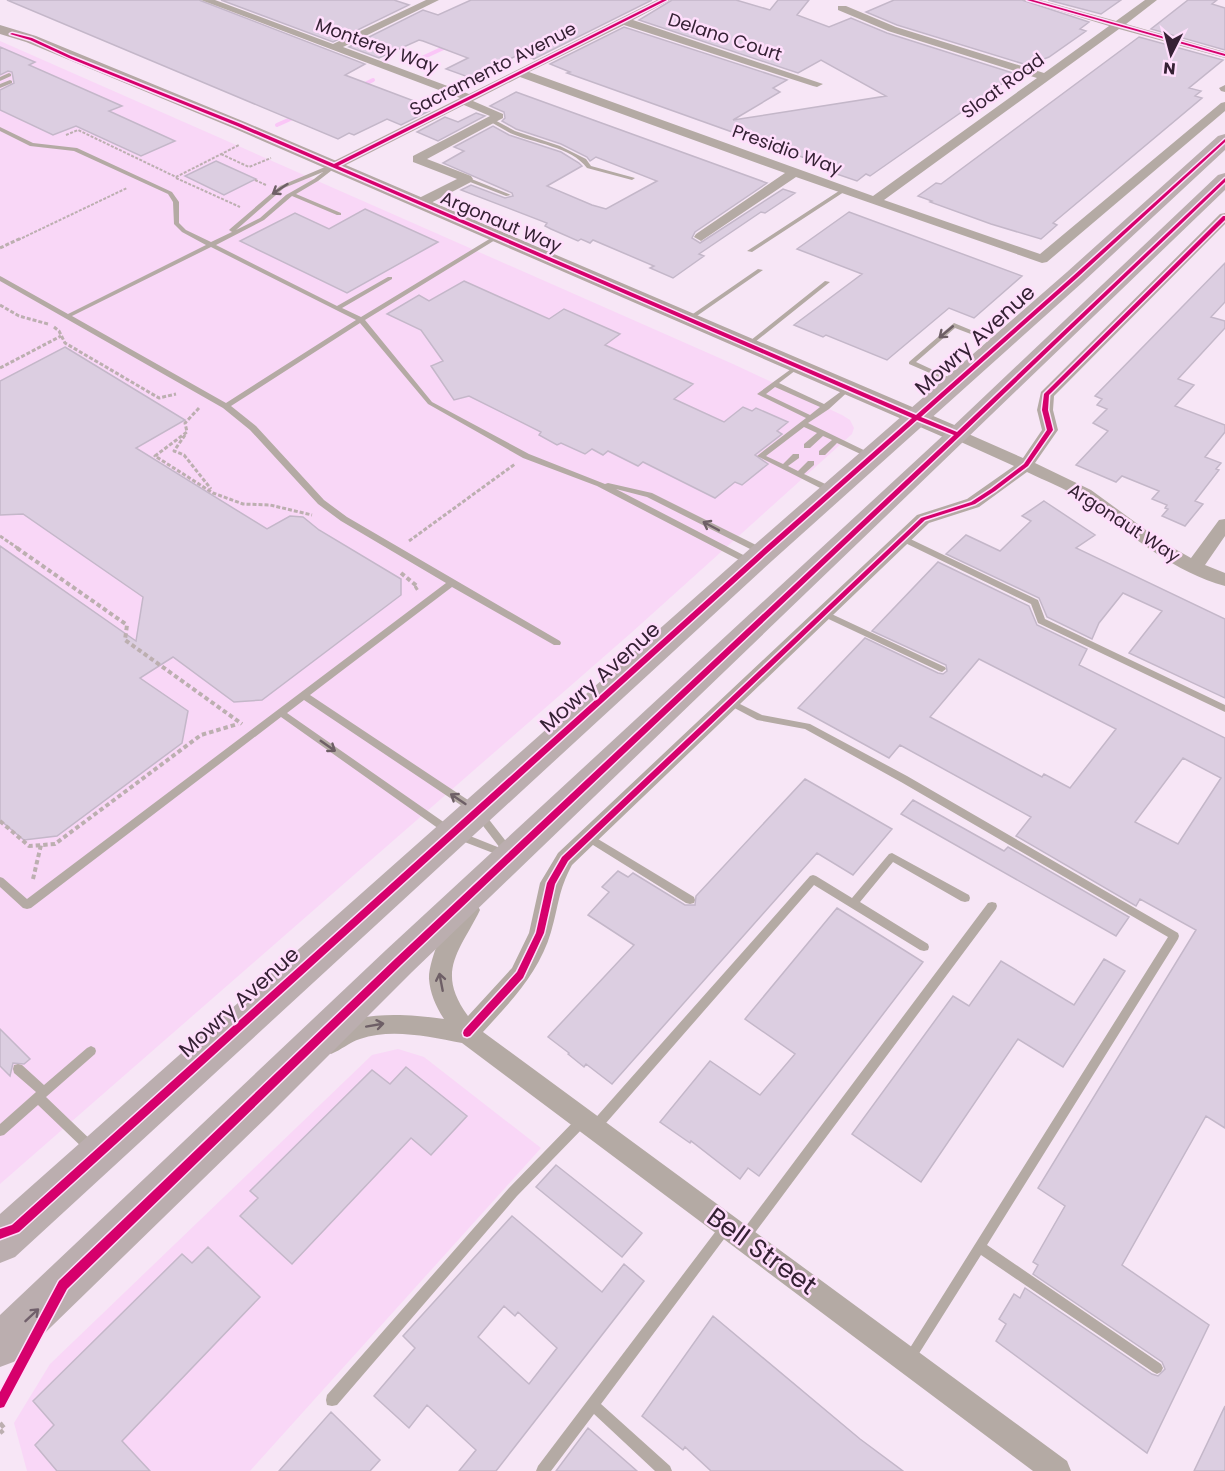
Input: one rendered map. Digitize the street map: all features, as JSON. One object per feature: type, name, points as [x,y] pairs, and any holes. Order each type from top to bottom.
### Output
[{"type":"main road","name":"Mowry Avenue","points":[[0,1242],[1225,140]]},
{"type":"main road","points":[[0,1345],[399,961],[958,435],[1225,179]]},
{"type":"street","name":"Monterey Way","points":[[206,0],[466,100],[499,116],[491,120]]},
{"type":"street","points":[[333,48],[433,0]]},
{"type":"street","name":"Sacramento Avenue","points":[[334,166],[665,0]]},
{"type":"street","points":[[1029,0],[1225,55]]},
{"type":"street","name":"Sloat Road","points":[[874,201],[1152,0]]},
{"type":"street","points":[[842,8],[892,29],[1046,77]]},
{"type":"street","name":"Delano Court","points":[[624,21],[817,84]]},
{"type":"street","name":"Argonaut Way","points":[[0,22],[28,30],[31,39]]},
{"type":"street","name":"Argonaut Way","points":[[0,30],[31,39],[334,166],[1026,465],[1085,494],[1155,545],[1194,567],[1225,580]]},
{"type":"street","name":"Presidio Way","points":[[520,73],[1042,259]]},
{"type":"street","name":"Mowry Avenue","points":[[1042,259],[1225,105]]},
{"type":"street","points":[[467,179],[417,159],[491,120]]},
{"type":"street","points":[[701,237],[795,172]]},
{"type":"street","points":[[420,203],[467,179]]},
{"type":"street","points":[[467,1033],[520,975],[540,933],[551,883],[566,859],[923,519],[973,503],[1026,465],[1050,430],[1045,410],[1046,395],[1225,217]]},
{"type":"street","points":[[1194,567],[1225,524]]},
{"type":"street","name":"Bell Street","points":[[512,856],[471,907],[444,953],[438,974],[445,1001],[467,1033],[1057,1471]]},
{"type":"street","name":"Bell Street","points":[[256,1101],[337,1038],[363,1027],[389,1022],[467,1033]]},
{"type":"lane","points":[[0,79],[9,79],[0,86]]},
{"type":"lane","points":[[491,120],[513,132],[558,147],[584,160],[590,167],[632,178]]},
{"type":"lane","points":[[0,129],[32,144],[75,149],[144,180],[175,198],[178,227],[360,320],[430,403],[526,456],[600,484],[758,558]]},
{"type":"lane","points":[[68,316],[262,219],[291,194],[316,180],[334,166]]},
{"type":"lane","points":[[223,237],[282,187],[334,166]]},
{"type":"lane","points":[[467,179],[508,195]]},
{"type":"lane","points":[[750,251],[844,190]]},
{"type":"lane","points":[[291,194],[339,214]]},
{"type":"lane","points":[[226,406],[360,320],[498,236]]},
{"type":"lane","points":[[689,319],[760,270]]},
{"type":"lane","points":[[0,278],[226,406],[254,428],[321,502],[344,519],[557,644]]},
{"type":"lane","points":[[338,308],[390,278]]},
{"type":"lane","points":[[748,345],[827,282]]},
{"type":"lane","points":[[955,382],[911,363],[954,325],[999,343]]},
{"type":"lane","points":[[798,366],[761,394],[823,432],[872,456]]},
{"type":"lane","points":[[775,384],[826,407]]},
{"type":"lane","points":[[833,491],[761,456],[849,388]]},
{"type":"lane","points":[[807,446],[823,432]]},
{"type":"lane","points":[[822,453],[837,439]]},
{"type":"lane","points":[[783,467],[796,456]]},
{"type":"lane","points":[[799,475],[811,463]]},
{"type":"lane","points":[[600,484],[649,495],[758,558]]},
{"type":"lane","points":[[902,538],[1035,602],[1041,621],[1225,710]]},
{"type":"lane","points":[[0,881],[27,905],[452,583]]},
{"type":"lane","points":[[824,613],[942,669]]},
{"type":"lane","points":[[304,695],[464,823],[512,856]]},
{"type":"lane","points":[[730,702],[760,718],[807,726],[904,779],[1174,936],[909,1359]]},
{"type":"lane","points":[[281,713],[464,823],[512,856]]},
{"type":"lane","points":[[588,837],[690,900]]},
{"type":"lane","points":[[853,903],[892,857],[965,898]]},
{"type":"lane","points":[[332,1400],[513,1192],[589,1123],[813,879],[924,947]]},
{"type":"lane","points":[[543,1471],[593,1405],[736,1232],[992,906]]},
{"type":"lane","points":[[0,1131],[91,1051]]},
{"type":"lane","points":[[18,1069],[97,1153]]},
{"type":"lane","points":[[979,1247],[1157,1368]]},
{"type":"lane","points":[[593,1405],[665,1471]]},
{"type":"path","points":[[60,137],[78,130],[247,210]]},
{"type":"path","points":[[176,177],[239,145]]},
{"type":"path","points":[[221,154],[249,167],[271,158]]},
{"type":"path","points":[[0,248],[163,171]]},
{"type":"path","points":[[0,305],[19,316],[50,325],[65,343],[159,398],[177,394],[185,399]]},
{"type":"path","points":[[0,368],[61,336]]},
{"type":"path","points":[[194,403],[203,408],[197,409],[185,423],[187,432],[174,451],[184,455],[213,493]]},
{"type":"path","points":[[187,432],[155,456],[213,493],[243,504],[270,505],[315,516]]},
{"type":"path","points":[[409,594],[418,587],[383,560],[526,456]]},
{"type":"path","points":[[0,536],[127,625],[125,640],[254,733]]},
{"type":"path","points":[[0,821],[29,846],[55,844],[201,735],[241,723]]},
{"type":"path","points":[[27,905],[41,845]]},
{"type":"path","points":[[0,1424],[5,1429],[0,1433]]},
{"type":"shaded area","points":[[0,41],[733,364],[842,415],[850,420],[854,428],[852,434],[631,633],[0,1184]]},
{"type":"shaded area","points":[[398,1049],[424,1057],[541,1148],[250,1471],[27,1471],[14,1423],[50,1364],[372,1055]]},
{"type":"building","points":[[7,0],[199,0],[365,64],[345,75],[414,101],[410,104],[429,111],[401,125],[387,119],[354,135],[349,133],[338,139]]},
{"type":"building","points":[[221,0],[394,0],[409,5],[333,42]]},
{"type":"building","points":[[471,0],[652,0],[534,59],[520,54],[471,78],[446,69],[468,58],[423,41],[419,40],[379,58],[349,47],[423,10],[438,15]]},
{"type":"building","points":[[672,0],[736,0],[770,10],[778,0],[809,0],[797,15],[829,27],[851,18],[887,33],[1016,74],[870,176],[866,174],[857,181],[828,171],[833,168],[567,73],[570,72],[550,64],[624,27],[787,80],[773,88],[780,92],[733,120],[886,96],[821,60],[798,73],[639,20]]},
{"type":"building","points":[[894,0],[1022,0],[1089,22],[1080,29],[1086,31],[1049,57],[1038,58],[1027,65],[897,25],[866,12]]},
{"type":"building","points":[[1048,0],[1121,0],[1101,14]]},
{"type":"building","points":[[1188,0],[1217,0],[1212,4],[1225,8],[1225,50],[1151,29]]},
{"type":"building","points":[[1139,37],[1223,60],[1189,88],[1201,91],[1195,96],[1202,98],[1053,223],[1057,225],[1041,239],[991,224],[918,196],[936,183],[941,184]]},
{"type":"building","points":[[0,47],[35,62],[29,65],[122,106],[109,111],[175,141],[141,156],[76,126],[53,135],[0,110],[0,90],[14,83],[12,72],[8,71],[0,75]]},
{"type":"building","points":[[516,92],[767,183],[695,232],[692,238],[700,243],[783,189],[795,193],[765,213],[761,212],[699,254],[704,256],[673,278],[650,268],[654,266],[593,240],[590,243],[581,239],[578,241],[545,226],[547,223],[461,190],[471,185],[505,198],[513,196],[512,193],[443,163],[464,151],[454,147],[493,126],[509,135],[561,152],[579,163],[582,166],[547,186],[592,205],[606,209],[657,181],[596,157],[590,161],[587,157],[561,144],[516,129],[502,121],[505,118],[504,112],[490,106]]},
{"type":"building","points":[[476,113],[485,116],[438,141],[417,132],[445,117],[458,122]]},
{"type":"building","points":[[216,161],[256,179],[224,195],[185,176]]},
{"type":"building","points":[[365,209],[438,242],[347,293],[240,241],[295,213],[329,229]]},
{"type":"building","points":[[849,212],[1022,276],[974,318],[949,308],[887,360],[826,335],[823,337],[794,325],[862,274],[797,249]]},
{"type":"building","points":[[1225,263],[1225,302],[1211,317],[1225,321],[1225,328],[1178,379],[1194,385],[1175,406],[1225,425],[1225,432],[1205,457],[1221,463],[1216,469],[1219,470],[1195,501],[1203,504],[1185,526],[1162,516],[1168,509],[1165,508],[1167,505],[1152,499],[1159,491],[1122,476],[1116,482],[1076,465],[1108,431],[1093,423],[1107,409],[1097,405],[1102,399],[1095,396]]},
{"type":"building","points":[[464,281],[549,319],[564,309],[620,334],[605,345],[693,384],[674,399],[724,422],[743,407],[752,411],[756,408],[788,422],[777,431],[782,434],[755,455],[768,464],[742,485],[735,482],[715,498],[643,462],[638,466],[608,451],[603,455],[592,449],[585,454],[561,443],[557,445],[539,435],[541,432],[469,396],[454,400],[431,366],[443,361],[421,330],[387,314],[419,295],[429,301]]},
{"type":"building","points":[[65,347],[185,420],[136,448],[267,529],[290,516],[303,517],[319,530],[401,579],[401,595],[262,700],[234,702],[173,657],[140,678],[188,711],[182,743],[57,836],[24,840],[0,820],[0,546],[136,641],[143,597],[23,514],[0,515],[0,381]]},
{"type":"building","points":[[1044,501],[1095,535],[1076,548],[1225,619],[1225,698],[1129,653],[1162,611],[1123,593],[1099,623],[1092,639],[1047,617],[1039,598],[946,554],[966,535],[1000,551],[1031,521],[1022,516]]},
{"type":"building","points":[[938,562],[1029,606],[1037,625],[1087,649],[1079,665],[1225,738],[1225,1128],[1206,1116],[1122,1265],[1209,1325],[1147,1453],[996,1341],[1006,1324],[999,1319],[1014,1294],[1020,1298],[1025,1288],[1152,1374],[1158,1376],[1165,1369],[1162,1362],[1033,1274],[1038,1265],[1033,1262],[1065,1206],[1038,1188],[1196,930],[1140,899],[1136,906],[1016,836],[1031,817],[900,745],[889,758],[798,708],[865,638],[938,673],[943,674],[947,671],[946,665],[872,631]],"holes":[[[979,659],[1116,729],[1070,788],[1044,774],[1042,777],[930,717]],[[1183,758],[1221,778],[1178,844],[1135,822]]]},
{"type":"building","points":[[805,779],[892,829],[853,875],[817,853],[612,1084],[586,1064],[584,1067],[548,1037],[634,945],[588,915],[609,892],[602,887],[618,871],[628,877],[633,873],[685,905],[695,905],[696,896]]},
{"type":"building","points":[[913,800],[1004,851],[1008,847],[1129,917],[1116,936],[901,814]]},
{"type":"building","points":[[837,908],[923,962],[759,1176],[748,1168],[740,1179],[691,1141],[690,1143],[660,1122],[710,1061],[760,1095],[795,1054],[745,1019]]},
{"type":"building","points":[[1104,959],[1125,971],[1063,1067],[1018,1039],[921,1182],[852,1134],[953,996],[969,1006],[1001,961],[1074,1005]]},
{"type":"building","points":[[0,1029],[30,1059],[24,1064],[13,1063],[10,1076],[0,1066]]},
{"type":"building","points":[[406,1067],[467,1116],[431,1155],[411,1138],[292,1264],[240,1216],[258,1198],[250,1191],[372,1070],[390,1084]]},
{"type":"building","points":[[556,1165],[642,1233],[622,1257],[536,1187]]},
{"type":"building","points":[[512,1216],[602,1292],[624,1264],[644,1281],[496,1471],[459,1471],[476,1450],[427,1405],[409,1428],[374,1396],[415,1348],[403,1336]],"holes":[[[504,1306],[515,1316],[518,1312],[557,1348],[529,1384],[478,1337]]]},
{"type":"building","points":[[208,1247],[260,1297],[122,1441],[150,1471],[57,1471],[35,1445],[54,1425],[33,1401],[182,1254],[192,1263]]},
{"type":"building","points":[[713,1316],[860,1439],[903,1471],[711,1471],[685,1447],[683,1450],[642,1416]]},
{"type":"building","points":[[1225,1406],[1225,1471],[1194,1471]]},
{"type":"building","points":[[331,1412],[380,1460],[370,1471],[279,1471]]},
{"type":"building","points":[[588,1428],[637,1471],[556,1471]]},
{"type":"waterway","points":[[409,64],[450,45]]},
{"type":"waterway","points":[[359,87],[373,80]]},
{"type":"waterway","points":[[277,125],[297,116]]},
{"type":"cycle path","points":[[334,166],[665,0]]},
{"type":"cycle path","points":[[1029,0],[1225,55]]},
{"type":"cycle path","points":[[12,34],[31,39],[239,125],[958,435]]},
{"type":"cycle path","points":[[0,1234],[15,1229],[763,553],[1075,277],[1225,140]]},
{"type":"cycle path","points":[[0,1403],[63,1285],[399,961],[958,435],[1225,179]]},
{"type":"cycle path","points":[[467,1033],[520,975],[540,933],[551,883],[565,859],[923,519],[973,503],[1026,465],[1050,430],[1045,410],[1046,395],[1225,217]]}]
